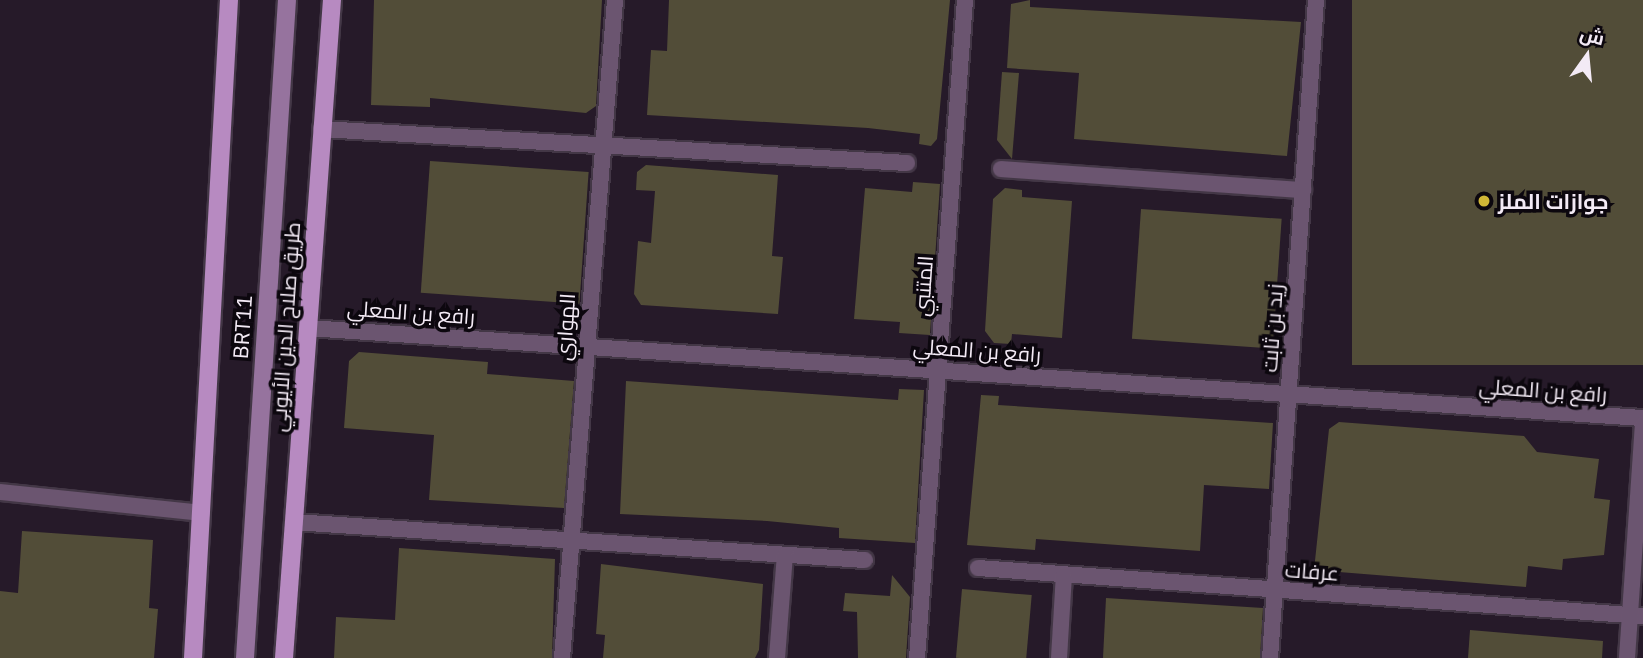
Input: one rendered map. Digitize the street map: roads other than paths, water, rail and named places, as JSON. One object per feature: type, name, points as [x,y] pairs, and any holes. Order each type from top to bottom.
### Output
[{"type":"main road","points":[[194,658],[229,0]]},
{"type":"main road","name":"BRT11","points":[[245,658],[287,0]]},
{"type":"main road","name":"طريق صلاح الدين الأيوبي","points":[[284,658],[332,0]]},
{"type":"street","name":"الهواري","points":[[562,658],[600,142],[615,0]]},
{"type":"street","name":"المتنبي","points":[[917,658],[965,0]]},
{"type":"street","name":"زيد بن ثابت","points":[[1270,658],[1316,0]]},
{"type":"street","points":[[321,129],[600,142],[907,163]]},
{"type":"street","points":[[1001,169],[1303,190]]},
{"type":"street","name":"رافع بن المعلي","points":[[308,327],[1643,418]]},
{"type":"street","points":[[1627,658],[1636,615],[1643,425]]},
{"type":"street","points":[[0,492],[202,513]]},
{"type":"street","points":[[294,522],[865,560]]},
{"type":"street","points":[[777,658],[785,555]]},
{"type":"street","name":"عرفات","points":[[978,568],[1636,615]]},
{"type":"street","points":[[1059,658],[1064,575]]},
{"type":"place","name":"جوازات الملز","points":[[1484,201]]}]
